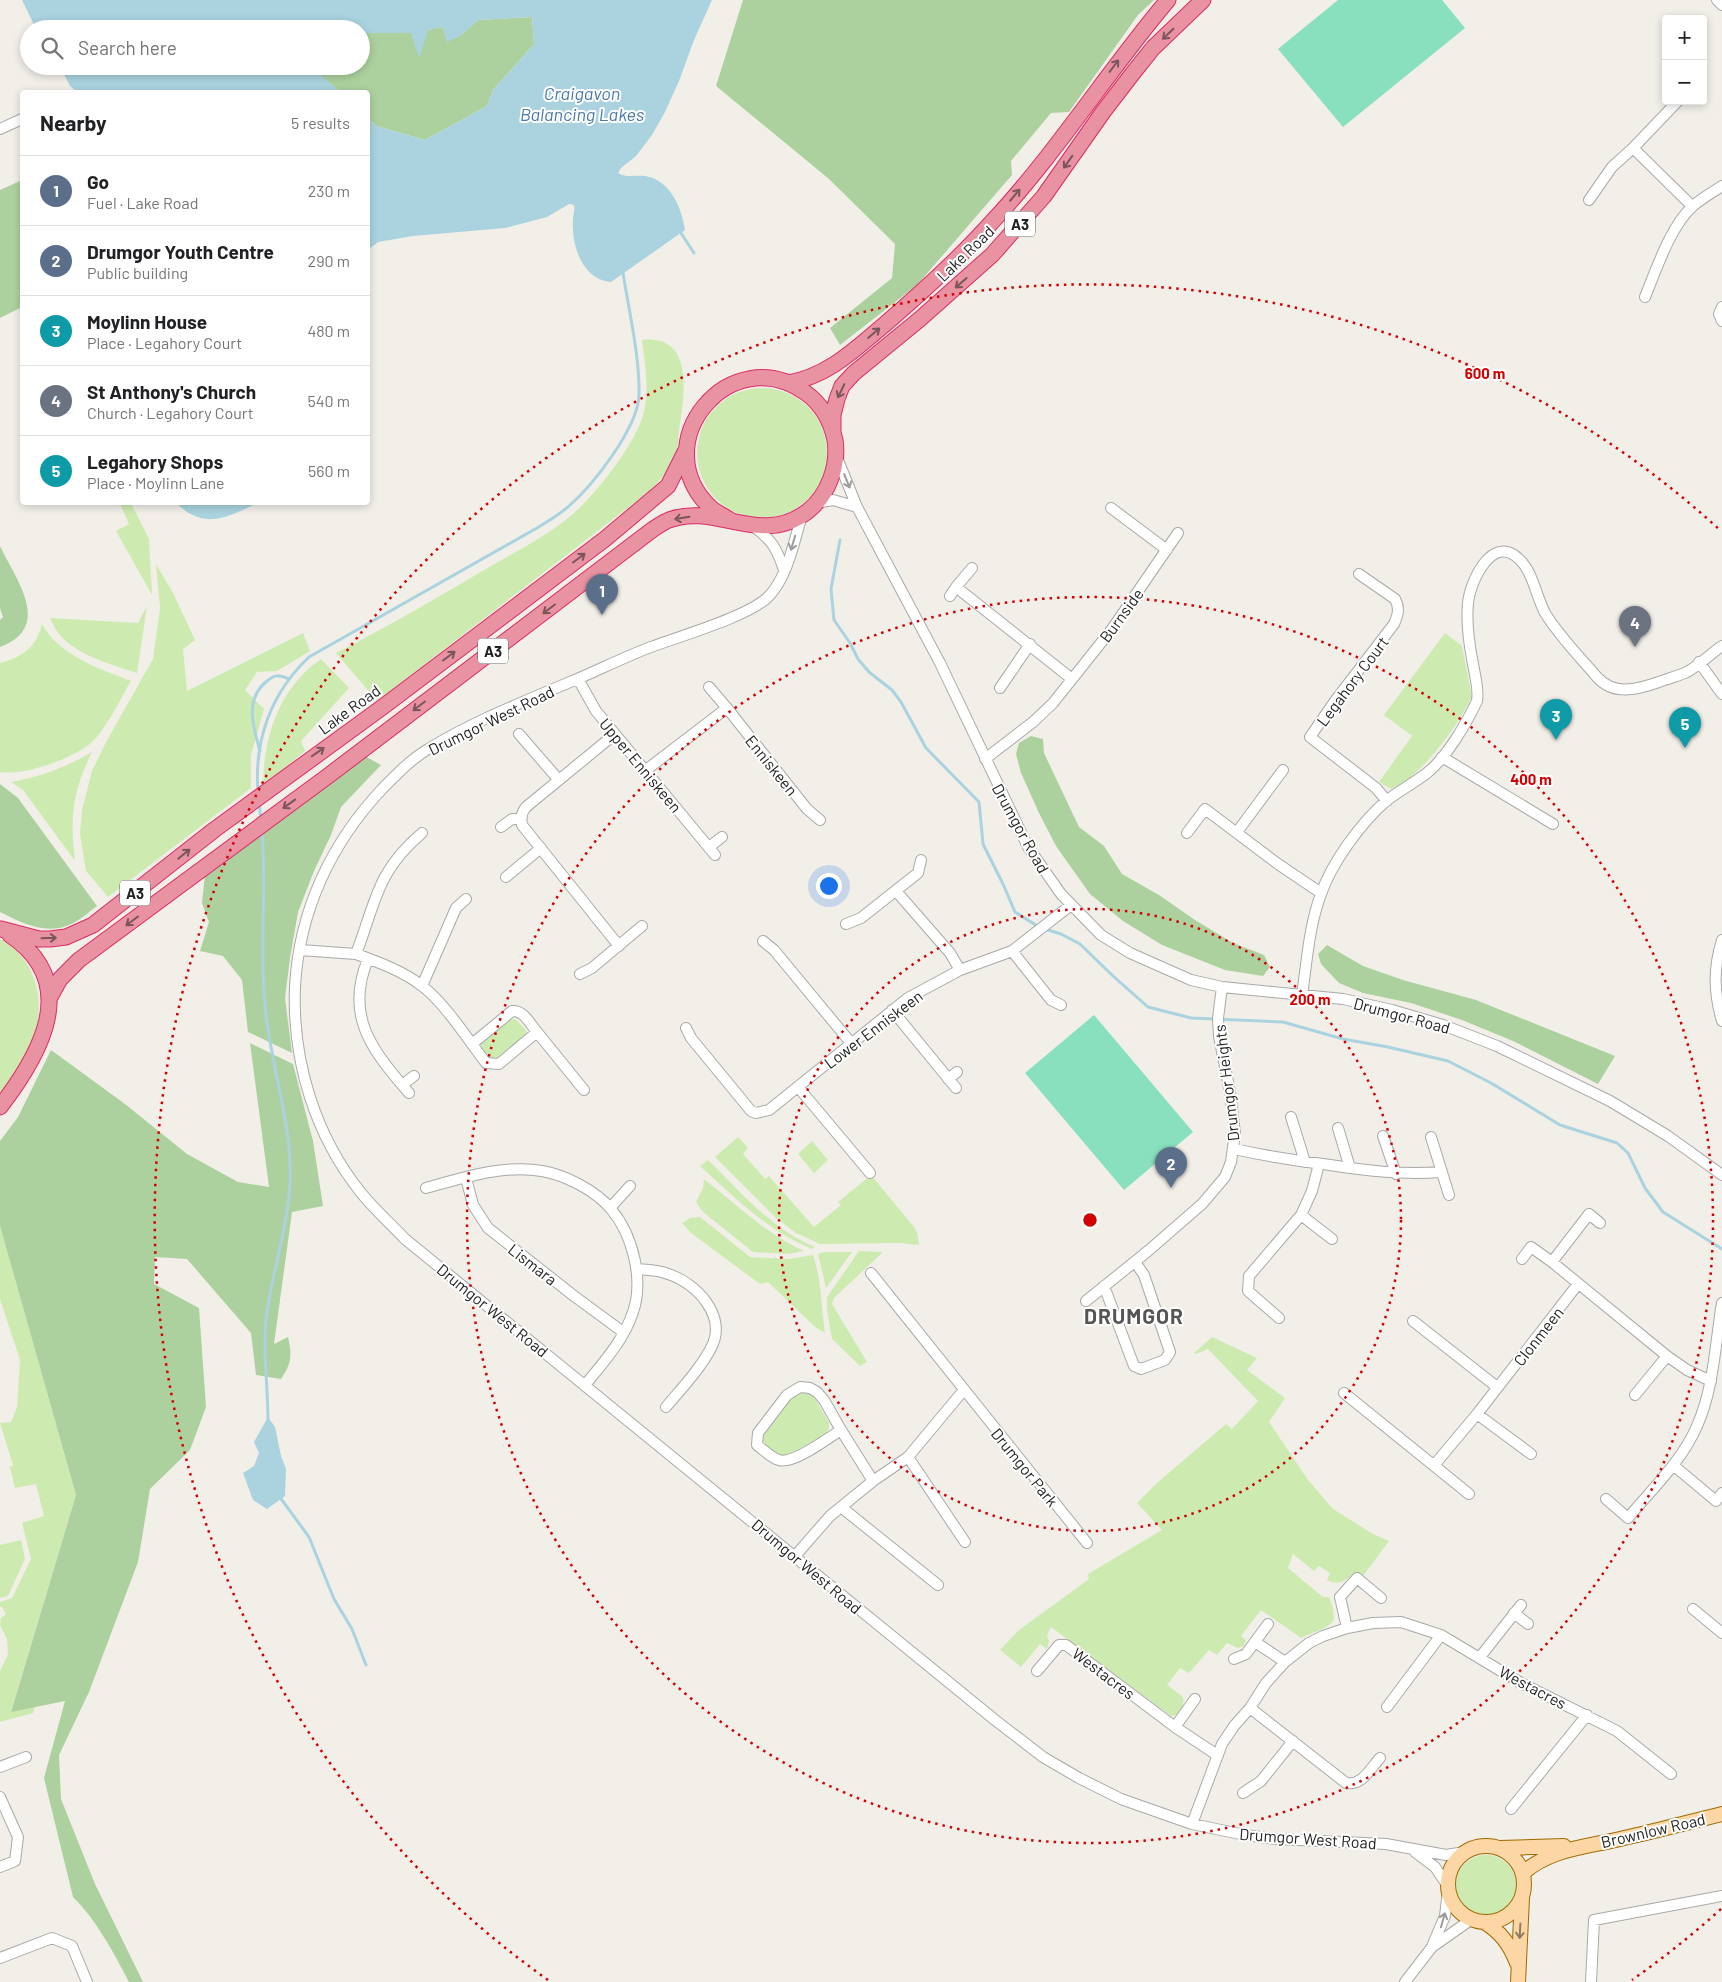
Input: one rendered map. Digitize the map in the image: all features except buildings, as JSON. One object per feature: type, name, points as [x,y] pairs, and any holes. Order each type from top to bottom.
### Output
[{"type":"highway","name":"Lake Road","points":[[788,383],[817,375],[846,358],[928,287],[959,256],[1020,189],[1130,45],[1168,0]]},
{"type":"highway","name":"Lake Road","points":[[834,434],[833,415],[842,386],[854,373],[920,319],[992,255],[1044,196],[1133,73],[1154,48],[1203,0]]},
{"type":"highway","name":"A3","points":[[49,998],[60,979],[79,960],[652,530],[668,520],[689,516],[730,520],[754,527],[774,526],[802,515],[816,503],[827,488],[836,454],[834,434],[821,407],[811,396],[788,383],[772,378],[744,380],[724,388],[706,402],[694,420],[688,435],[686,450],[689,472],[698,492],[712,508],[730,520]]},
{"type":"highway","name":"Lake Road","points":[[1,929],[39,939],[66,937],[79,933],[93,925],[253,801],[384,706],[605,539],[668,486],[686,450]]},
{"type":"highway","name":"A3","points":[[0,1107],[41,1044],[46,1028],[49,998],[45,977],[36,958],[28,948],[1,929]]},
{"type":"main road","name":"Brownlow Road","points":[[1523,1873],[1533,1864],[1545,1858],[1584,1846],[1722,1814]]},
{"type":"main road","points":[[1518,1966],[1503,1937],[1496,1929],[1456,1908],[1448,1888],[1452,1866],[1465,1852],[1476,1846],[1488,1845],[1500,1848],[1518,1862],[1523,1873],[1524,1885],[1518,1982]]},
{"type":"main road","name":"Brownlow Road","points":[[1500,1848],[1584,1846]]},
{"type":"main road","points":[[1478,1920],[1496,1920],[1507,1916],[1516,1907],[1522,1896]]},
{"type":"street","points":[[1717,0],[1722,5]]},
{"type":"street","points":[[1589,200],[1612,167],[1674,105]]},
{"type":"street","points":[[0,129],[20,121]]},
{"type":"street","points":[[1633,148],[1692,206]]},
{"type":"street","points":[[1645,297],[1662,254],[1678,226],[1692,206],[1722,186]]},
{"type":"street","points":[[1722,307],[1719,314],[1722,321]]},
{"type":"street","name":"Drumgor Road","points":[[836,454],[857,507],[940,663],[1028,847],[1061,894],[1101,935],[1130,953],[1191,980],[1222,987],[1343,999],[1392,1010],[1443,1025],[1497,1046],[1610,1101],[1668,1136],[1722,1175]]},
{"type":"street","points":[[816,503],[833,500],[857,507]]},
{"type":"street","points":[[1111,508],[1167,550]]},
{"type":"street","name":"Drumgor West Road","points":[[802,515],[777,586],[771,594],[755,607],[648,648],[519,703],[429,748],[407,765],[361,813],[334,852],[312,901],[300,950],[295,996],[297,1045],[304,1079],[322,1130],[362,1194],[405,1239],[795,1556],[902,1646],[1043,1757],[1121,1799],[1192,1824],[1276,1839],[1386,1844],[1446,1855],[1465,1852]]},
{"type":"street","points":[[754,527],[768,538],[778,551],[784,570]]},
{"type":"street","name":"Burnside","points":[[985,759],[1033,722],[1053,703],[1112,629],[1178,533]]},
{"type":"street","points":[[1302,995],[1310,942],[1321,893],[1348,844],[1386,801],[1428,772],[1442,757],[1477,701],[1478,694],[1471,652],[1468,603],[1473,582],[1486,560],[1496,553],[1510,553],[1520,560],[1527,570],[1545,613],[1602,683],[1610,687],[1628,690],[1646,686],[1686,672],[1722,646]]},
{"type":"street","points":[[950,596],[972,568]]},
{"type":"street","name":"Legahory Court","points":[[1359,574],[1395,599],[1398,605],[1397,617],[1394,624],[1339,695],[1310,738],[1376,788],[1386,801]]},
{"type":"street","points":[[956,587],[1072,678]]},
{"type":"street","points":[[1000,688],[1030,644]]},
{"type":"street","points":[[1699,662],[1722,694]]},
{"type":"street","name":"Upper Enniskeen","points":[[578,678],[596,711],[712,851],[722,837]]},
{"type":"street","name":"Enniskeen","points":[[709,687],[808,809],[820,820]]},
{"type":"street","points":[[646,770],[727,708]]},
{"type":"street","points":[[519,734],[558,779]]},
{"type":"street","points":[[615,734],[526,807],[522,812],[521,818],[522,826],[619,946]]},
{"type":"street","points":[[1442,757],[1553,824]]},
{"type":"street","points":[[1237,832],[1283,770]]},
{"type":"street","points":[[1187,833],[1205,809],[1278,864],[1321,893]]},
{"type":"street","points":[[501,827],[512,818],[521,818]]},
{"type":"street","points":[[356,954],[376,892],[385,875],[397,857],[422,833]]},
{"type":"street","points":[[506,877],[541,848]]},
{"type":"street","points":[[846,924],[861,918],[918,873],[921,860]]},
{"type":"street","points":[[896,891],[950,953],[960,970]]},
{"type":"street","points":[[422,986],[456,908],[466,899]]},
{"type":"street","name":"Lower Enniskeen","points":[[686,1028],[691,1038],[751,1111],[754,1118],[769,1110],[908,998],[960,970],[1012,951],[1071,905]]},
{"type":"street","points":[[580,974],[592,968],[642,926]]},
{"type":"street","points":[[1722,940],[1714,972],[1714,988],[1722,1021]]},
{"type":"street","points":[[763,941],[774,950],[851,1043]]},
{"type":"street","points":[[300,950],[356,954],[399,972],[422,986],[434,997],[486,1063],[499,1064],[537,1032]]},
{"type":"street","points":[[1012,951],[1051,1000],[1061,1005]]},
{"type":"street","points":[[368,959],[360,995],[364,1029],[381,1059],[405,1089],[414,1076]]},
{"type":"street","name":"Drumgor Heights","points":[[1086,1300],[1135,1262],[1195,1210],[1225,1177],[1234,1149],[1235,1133],[1231,1099],[1219,1036],[1218,1018],[1222,987]]},
{"type":"street","points":[[892,1010],[956,1088]]},
{"type":"street","points":[[472,1044],[512,1011],[516,1011],[523,1015],[584,1090]]},
{"type":"street","points":[[948,1079],[957,1072]]},
{"type":"street","points":[[798,1087],[870,1173]]},
{"type":"street","points":[[1291,1117],[1304,1162]]},
{"type":"street","points":[[1338,1128],[1350,1168]]},
{"type":"street","points":[[1383,1136],[1396,1174]]},
{"type":"street","points":[[1431,1137],[1449,1195]]},
{"type":"street","name":"Drumgor Heights","points":[[1234,1149],[1265,1156],[1396,1174],[1442,1172]]},
{"type":"street","points":[[1279,1318],[1248,1291],[1249,1276],[1301,1215],[1312,1191],[1319,1164]]},
{"type":"street","points":[[426,1188],[466,1178],[521,1169],[542,1171],[570,1180],[596,1195],[610,1208],[618,1219],[628,1241],[637,1269],[635,1305],[633,1314],[612,1351],[585,1385]]},
{"type":"street","name":"Lismara","points":[[466,1178],[473,1205],[488,1228],[623,1332]]},
{"type":"street","points":[[610,1208],[630,1186]]},
{"type":"street","points":[[1552,1262],[1589,1214],[1600,1223]]},
{"type":"street","points":[[1301,1215],[1332,1239]]},
{"type":"street","points":[[1522,1259],[1531,1247],[1667,1356],[1687,1370],[1711,1381]]},
{"type":"street","points":[[1104,1286],[1134,1366],[1142,1369],[1165,1360],[1170,1352],[1144,1275],[1135,1262]]},
{"type":"street","points":[[637,1269],[667,1273],[681,1280],[703,1298],[714,1318],[716,1334],[712,1347],[701,1364],[666,1407]]},
{"type":"street","name":"Drumgor Park","points":[[871,1273],[963,1391],[1087,1543]]},
{"type":"street","name":"Clonmeen","points":[[1434,1464],[1477,1414],[1578,1284]]},
{"type":"street","points":[[1606,1499],[1628,1518],[1684,1450],[1697,1427],[1711,1381],[1722,1303]]},
{"type":"street","points":[[1413,1321],[1497,1387]]},
{"type":"street","points":[[1635,1395],[1667,1356]]},
{"type":"street","points":[[841,1430],[794,1459],[785,1462],[778,1460],[768,1453],[757,1444],[756,1439],[786,1395],[800,1387],[810,1388],[817,1392],[824,1400],[873,1481]]},
{"type":"street","points":[[795,1556],[818,1528],[841,1507],[873,1481],[908,1457],[963,1391]]},
{"type":"street","points":[[1344,1393],[1469,1494]]},
{"type":"street","points":[[1477,1414],[1530,1454]]},
{"type":"street","points":[[908,1457],[965,1542]]},
{"type":"street","points":[[1673,1465],[1720,1500]]},
{"type":"street","points":[[841,1507],[938,1585]]},
{"type":"street","points":[[1347,1628],[1340,1597],[1357,1578],[1381,1598]]},
{"type":"street","name":"Westacres","points":[[1480,1658],[1517,1609],[1528,1624]]},
{"type":"street","points":[[1693,1609],[1722,1633]]},
{"type":"street","name":"Westacres","points":[[1192,1824],[1217,1755],[1234,1726],[1250,1708],[1266,1683],[1285,1662],[1309,1643],[1347,1628],[1373,1623],[1401,1622],[1442,1635],[1521,1683],[1616,1731],[1671,1774]]},
{"type":"street","points":[[1234,1659],[1246,1654],[1268,1624]]},
{"type":"street","points":[[1388,1707],[1442,1635]]},
{"type":"street","points":[[1255,1642],[1285,1662]]},
{"type":"street","name":"Westacres","points":[[1037,1671],[1059,1645],[1066,1645],[1175,1727],[1217,1755]]},
{"type":"street","points":[[1175,1727],[1195,1699]]},
{"type":"street","points":[[1250,1708],[1346,1783],[1353,1784],[1359,1782],[1380,1758]]},
{"type":"street","name":"Westacres","points":[[1511,1808],[1587,1715]]},
{"type":"street","points":[[1243,1794],[1261,1781],[1293,1741]]},
{"type":"street","points":[[0,1767],[26,1757]]},
{"type":"street","points":[[0,1797],[18,1837],[15,1861],[0,1867]]},
{"type":"street","name":"Drumgor West Road","points":[[1403,1847],[1418,1853],[1435,1867],[1448,1888]]},
{"type":"street","points":[[1404,1982],[1432,1947],[1445,1916],[1448,1888]]},
{"type":"street","points":[[1591,1982],[1594,1920],[1722,1896]]},
{"type":"street","points":[[1432,1947],[1478,1920]]},
{"type":"street","points":[[0,1958],[52,1938],[72,1946],[87,1982]]},
{"type":"green space","points":[[743,0],[1154,0],[1138,15],[1069,112],[1051,113],[1011,161],[1012,175],[917,285],[840,345],[830,328],[892,278],[895,244],[829,179],[716,86]]},
{"type":"green space","points":[[1338,0],[1442,0],[1465,28],[1343,127],[1278,49]]},
{"type":"green space","points":[[532,17],[534,44],[493,90],[487,106],[425,140],[376,126],[370,120],[370,90],[338,90],[320,75],[370,75],[370,33],[411,33],[443,27],[447,41],[461,35],[478,20]]},
{"type":"green space","points":[[20,181],[20,308],[0,318],[0,190]]},
{"type":"green space","points":[[642,340],[659,341],[671,347],[679,357],[683,371],[683,402],[678,445],[675,457],[665,474],[647,493],[377,701],[336,653],[414,611],[534,541],[555,528],[583,504],[604,481],[624,453],[639,427],[645,406],[647,387]]},
{"type":"green space","points":[[762,388],[775,389],[787,393],[808,407],[822,428],[826,440],[826,466],[822,478],[808,499],[787,513],[775,517],[762,518],[749,517],[737,513],[716,499],[702,478],[698,466],[697,453],[698,440],[702,428],[716,407],[737,393],[749,389]]},
{"type":"green space","points":[[120,505],[132,505],[149,539],[152,595],[116,531],[129,524]]},
{"type":"green space","points":[[0,546],[21,588],[28,615],[25,628],[16,638],[0,647],[0,620],[3,617],[0,608]]},
{"type":"green space","points":[[156,564],[173,593],[195,640],[183,649],[187,691],[303,633],[310,651],[277,671],[257,672],[245,690],[264,709],[251,755],[251,788],[108,897],[86,871],[80,834],[82,810],[92,771],[106,742],[153,659],[160,608]]},
{"type":"green space","points":[[147,606],[137,673],[106,663],[75,648],[59,633],[50,618],[138,623]]},
{"type":"green space","points":[[42,624],[55,641],[74,656],[131,681],[102,731],[83,749],[34,769],[10,773],[0,772],[0,663],[15,658],[27,650],[36,639]]},
{"type":"green space","points":[[1445,633],[1462,646],[1472,697],[1458,722],[1438,749],[1414,774],[1403,783],[1391,789],[1379,782],[1412,736],[1384,715]]},
{"type":"green space","points":[[321,659],[349,688],[301,741],[305,751],[263,787],[266,750],[276,716],[294,684]]},
{"type":"green space","points":[[1031,736],[1043,739],[1044,753],[1079,827],[1104,846],[1122,874],[1159,895],[1233,943],[1264,955],[1270,967],[1263,976],[1225,970],[1162,945],[1123,921],[1090,894],[1056,846],[1021,773],[1016,754],[1019,743]]},
{"type":"green space","points":[[92,752],[80,780],[74,805],[75,861],[23,790],[11,782],[53,771]]},
{"type":"green space","points":[[363,755],[381,765],[341,807],[298,912],[285,998],[292,1053],[248,1032],[242,980],[223,956],[200,951],[209,922],[202,903],[205,874]]},
{"type":"green space","points":[[0,784],[18,798],[97,906],[78,920],[65,926],[46,929],[18,921],[0,912]]},
{"type":"green space","points":[[0,939],[22,957],[30,969],[35,981],[39,1009],[31,1044],[0,1094]]},
{"type":"green space","points":[[1327,945],[1363,966],[1403,980],[1476,1000],[1615,1056],[1598,1084],[1513,1041],[1462,1020],[1411,1003],[1363,993],[1339,983],[1321,964],[1318,954]]},
{"type":"green space","points":[[1094,1015],[1193,1132],[1124,1190],[1025,1073]]},
{"type":"green space","points":[[515,1019],[526,1030],[526,1034],[495,1060],[490,1058],[481,1048],[481,1043],[510,1020]]},
{"type":"green space","points":[[250,1043],[293,1064],[313,1141],[323,1206],[292,1212],[274,1344],[288,1337],[290,1349],[289,1363],[281,1379],[256,1375],[251,1333],[187,1259],[155,1257],[154,1284],[199,1308],[206,1407],[190,1450],[150,1489],[138,1562],[89,1692],[59,1755],[61,1799],[95,1884],[143,1982],[129,1982],[97,1927],[73,1897],[44,1778],[65,1701],[11,1712],[76,1495],[0,1226],[0,1141],[18,1117],[51,1050],[125,1104],[187,1154],[238,1182],[269,1187]]},
{"type":"green space","points":[[738,1137],[748,1148],[743,1154],[765,1179],[769,1176],[814,1227],[841,1205],[838,1202],[871,1175],[914,1227],[918,1235],[919,1245],[900,1243],[820,1244],[796,1233],[776,1218],[715,1157]]},
{"type":"green space","points":[[812,1141],[828,1160],[814,1173],[798,1154]]},
{"type":"green space","points":[[708,1160],[757,1209],[784,1230],[815,1247],[812,1249],[796,1242],[753,1213],[700,1166]]},
{"type":"green space","points":[[704,1179],[764,1227],[804,1251],[788,1254],[753,1252],[703,1212],[696,1202],[703,1188]]},
{"type":"green space","points":[[700,1217],[750,1257],[789,1259],[813,1255],[820,1284],[825,1333],[815,1327],[768,1282],[760,1284],[691,1233],[682,1223],[690,1218]]},
{"type":"green space","points":[[0,1226],[76,1495],[11,1711],[35,1707],[33,1713],[0,1722],[0,1671],[8,1655],[7,1639],[0,1625],[1,1618],[6,1614],[2,1607],[0,1607],[0,1602],[12,1598],[31,1559],[22,1523],[44,1516],[36,1484],[15,1488],[10,1467],[13,1465],[0,1423],[11,1422],[17,1407],[20,1360],[0,1299]]},
{"type":"green space","points":[[859,1251],[883,1252],[834,1298],[832,1304],[867,1362],[860,1366],[832,1339],[827,1310],[827,1297]]},
{"type":"green space","points":[[824,1252],[852,1252],[826,1288],[818,1254]]},
{"type":"green space","points":[[1212,1337],[1257,1358],[1247,1370],[1285,1398],[1269,1422],[1308,1480],[1333,1509],[1373,1534],[1389,1541],[1363,1576],[1354,1573],[1338,1583],[1327,1580],[1330,1573],[1319,1566],[1314,1571],[1293,1554],[1288,1568],[1323,1597],[1329,1597],[1333,1608],[1334,1620],[1323,1629],[1301,1638],[1261,1610],[1241,1636],[1246,1640],[1244,1646],[1238,1648],[1227,1643],[1217,1655],[1209,1650],[1189,1673],[1180,1668],[1167,1685],[1182,1696],[1184,1701],[1180,1714],[1171,1716],[1051,1627],[1047,1635],[1049,1641],[1047,1649],[1040,1644],[1021,1667],[1000,1650],[1019,1630],[1089,1579],[1088,1574],[1162,1530],[1137,1503],[1158,1482],[1226,1424],[1232,1429],[1258,1401],[1208,1349],[1196,1354],[1194,1353]]},
{"type":"green space","points":[[801,1392],[808,1393],[814,1397],[829,1423],[829,1428],[826,1434],[786,1456],[777,1455],[763,1441],[763,1433],[790,1398]]},
{"type":"green space","points":[[21,1540],[25,1559],[8,1596],[0,1598],[0,1545]]},
{"type":"green space","points":[[1486,1855],[1503,1860],[1511,1868],[1516,1885],[1511,1902],[1503,1910],[1486,1915],[1469,1910],[1461,1902],[1456,1885],[1461,1868],[1469,1860]]},
{"type":"water","name":"Craigavon Balancing Lakes","points":[[22,0],[712,0],[665,112],[652,135],[636,156],[621,168],[618,173],[628,176],[645,176],[662,183],[678,205],[685,230],[611,282],[601,280],[593,275],[581,260],[574,240],[574,205],[569,204],[547,217],[505,228],[413,236],[378,242],[370,248],[370,120],[376,126],[425,140],[487,106],[493,90],[534,44],[532,17],[478,20],[461,35],[447,42],[443,27],[428,30],[419,58],[411,33],[370,33],[370,20],[32,20]]},
{"type":"water","points":[[64,75],[321,75],[338,90],[75,90],[70,86]]},
{"type":"water","points":[[178,505],[254,505],[226,517],[216,519],[197,517]]},
{"type":"water","points":[[268,1417],[275,1427],[281,1456],[286,1469],[285,1496],[267,1509],[253,1500],[243,1473],[254,1466],[259,1453],[254,1442]]},
{"type":"waterway","points":[[681,233],[694,253]]},
{"type":"waterway","points":[[258,791],[257,772],[259,754],[268,718],[284,686],[309,657],[553,518],[579,497],[613,455],[631,423],[637,408],[639,395],[636,350],[623,273]]},
{"type":"waterway","points":[[840,540],[831,589],[834,620],[850,643],[858,659],[869,672],[892,690],[901,702],[926,748],[979,802],[983,844],[1015,912],[1039,927]]},
{"type":"waterway","points":[[260,751],[252,713],[255,696],[260,688],[272,677],[280,676],[289,679]]},
{"type":"waterway","points":[[259,803],[261,819]]},
{"type":"waterway","points":[[262,830],[264,998],[270,1043],[286,1124],[290,1165],[290,1186],[286,1218],[267,1312],[265,1353],[268,1422]]},
{"type":"waterway","points":[[1045,929],[1061,934],[1080,944],[1148,1007],[1191,1018],[1283,1022],[1343,1039],[1448,1061],[1491,1083],[1560,1125],[1617,1143],[1628,1153],[1645,1188],[1663,1212],[1722,1249]]},
{"type":"waterway","points":[[279,1496],[309,1537],[334,1599],[352,1629],[366,1665]]},
{"type":"place","name":"Go","points":[[602,615]]},
{"type":"place","name":"St Anthony's Church","points":[[1635,647]]},
{"type":"place","name":"Moylinn House","points":[[1556,740]]},
{"type":"place","name":"Legahory Shops","points":[[1685,748]]},
{"type":"place","name":"Drumgor Youth Centre","points":[[1171,1188]]},
{"type":"district","name":"DRUMGOR","points":[[1134,1315]]}]
